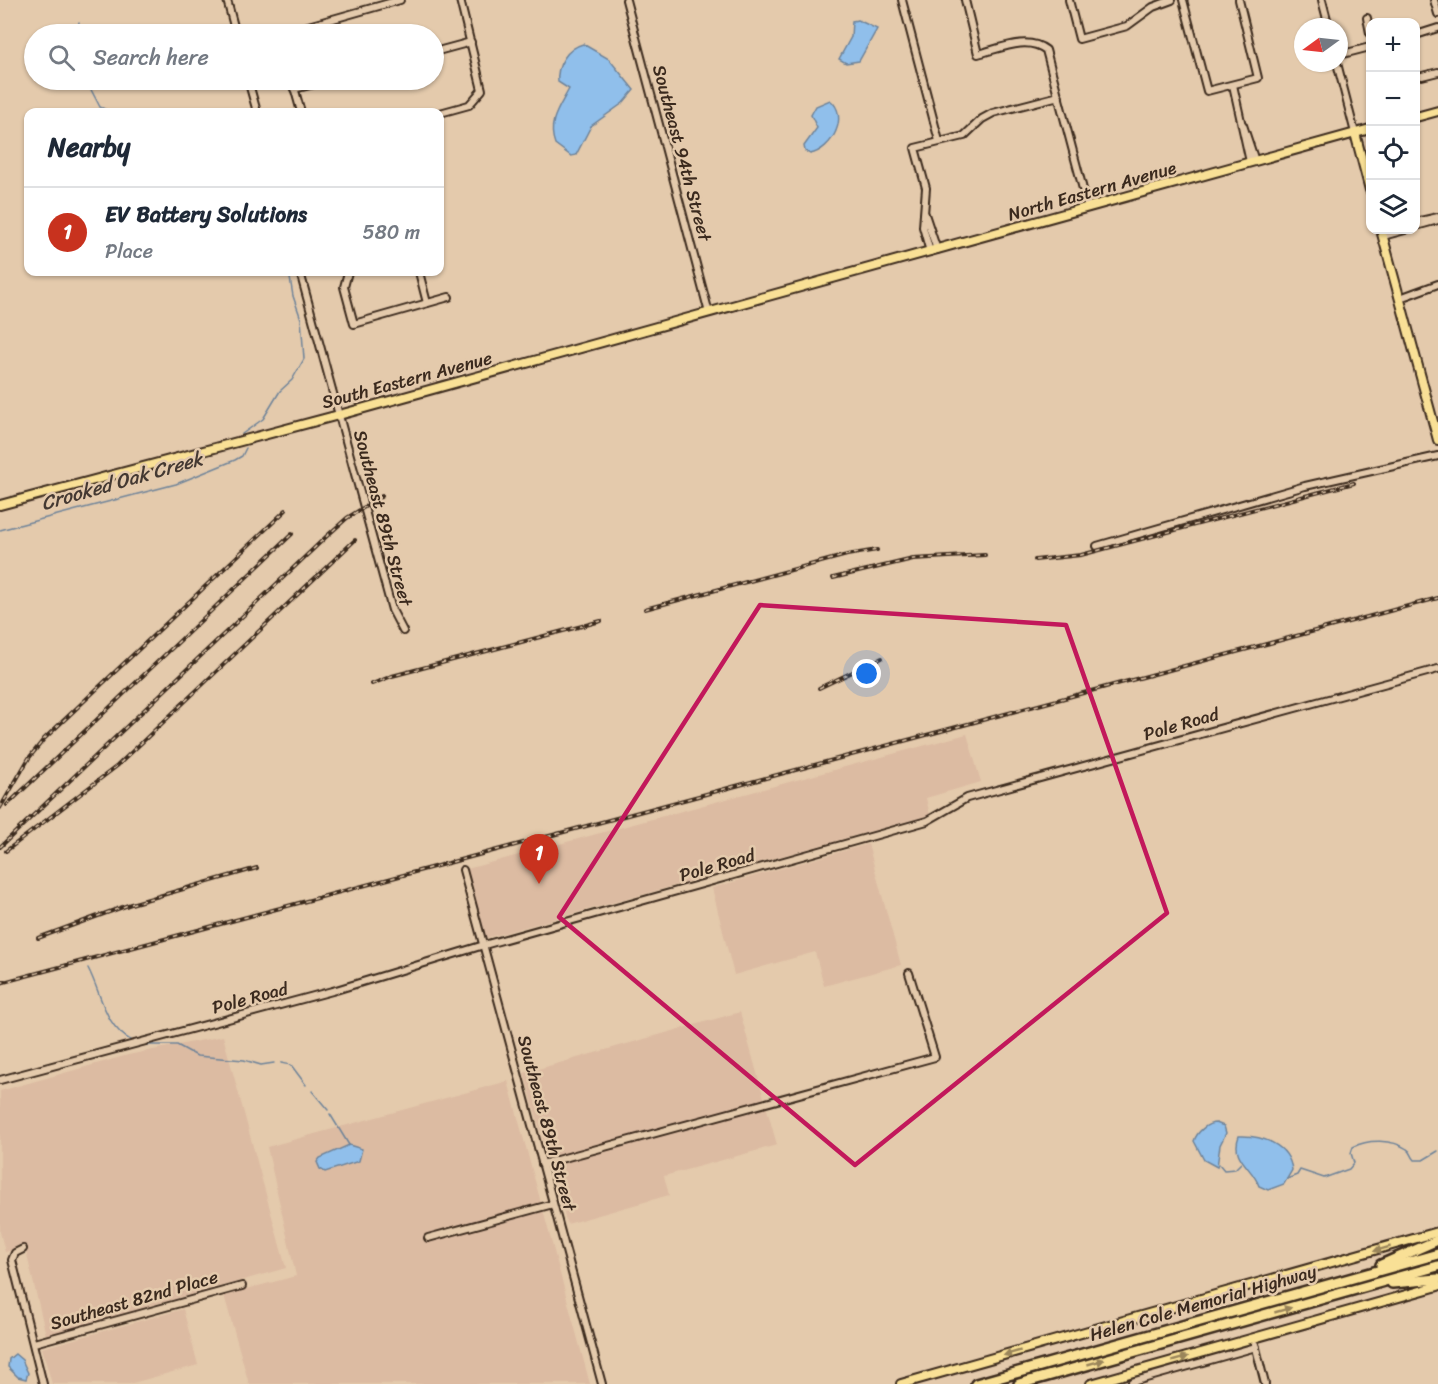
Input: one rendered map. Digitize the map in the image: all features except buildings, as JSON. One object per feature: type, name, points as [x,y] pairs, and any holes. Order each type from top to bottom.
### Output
[{"type":"highway","points":[[1360,1276],[1438,1240]]},
{"type":"highway","name":"Helen Cole Memorial Highway","points":[[976,1384],[1438,1254]]},
{"type":"highway","name":"Helen Cole Memorial Highway","points":[[1019,1384],[1438,1266]]},
{"type":"highway","points":[[1377,1283],[1438,1279]]},
{"type":"main road","points":[[1420,116],[1438,111]]},
{"type":"main road","name":"North Eastern Avenue","points":[[822,282],[1366,130]]},
{"type":"main road","points":[[1355,133],[1368,180]]},
{"type":"main road","points":[[1383,234],[1438,440]]},
{"type":"main road","name":"South Eastern Avenue","points":[[0,505],[340,415],[822,282]]},
{"type":"main road","points":[[901,1384],[1438,1232]]},
{"type":"main road","points":[[1091,1384],[1255,1343],[1438,1286]]},
{"type":"street","points":[[227,0],[233,24]]},
{"type":"street","points":[[315,24],[400,0]]},
{"type":"street","points":[[444,112],[469,105],[480,95],[483,85],[460,0]]},
{"type":"street","name":"Southeast 94th Street","points":[[626,0],[709,313]]},
{"type":"street","points":[[902,0],[939,141]]},
{"type":"street","points":[[965,0],[978,54],[1026,43],[1039,45],[1050,58],[1088,208]]},
{"type":"street","points":[[1069,0],[1079,39],[1127,26],[1153,8],[1172,0]]},
{"type":"street","points":[[1183,0],[1207,91],[1258,78],[1239,0]]},
{"type":"street","points":[[1322,0],[1327,18]]},
{"type":"street","points":[[1434,0],[1438,14]]},
{"type":"street","points":[[1420,33],[1438,28]]},
{"type":"street","points":[[444,49],[471,42]]},
{"type":"street","points":[[1348,52],[1366,48]]},
{"type":"street","points":[[1339,72],[1355,133]]},
{"type":"street","points":[[1422,76],[1438,72]]},
{"type":"street","points":[[1233,85],[1252,161]]},
{"type":"street","points":[[251,90],[256,108]]},
{"type":"street","points":[[294,90],[300,108]]},
{"type":"street","points":[[933,251],[923,227],[926,188],[915,148],[964,136],[972,131],[982,119],[993,113],[1059,96]]},
{"type":"street","points":[[1420,221],[1438,218]]},
{"type":"street","points":[[1420,225],[1438,218]]},
{"type":"street","name":"Southeast 89th Street","points":[[301,276],[392,610],[403,631]]},
{"type":"street","points":[[347,276],[345,287],[354,324],[449,297]]},
{"type":"street","points":[[419,276],[427,303]]},
{"type":"street","points":[[1400,298],[1438,284]]},
{"type":"street","points":[[1097,546],[1305,486],[1438,456]]},
{"type":"street","name":"Pole Road","points":[[0,1080],[328,992],[483,945],[927,821],[968,798],[1438,669]]},
{"type":"street","name":"Southeast 89th Street","points":[[463,870],[602,1384]]},
{"type":"street","points":[[542,1164],[935,1057],[909,973]]},
{"type":"street","points":[[428,1238],[553,1204]]},
{"type":"street","points":[[23,1250],[15,1253],[12,1260],[44,1384]]},
{"type":"street","name":"Southeast 82nd Place","points":[[34,1343],[242,1286]]},
{"type":"street","points":[[1127,1374],[1133,1383],[1255,1343],[1265,1384]]},
{"type":"highlighted area","points":[[760,605],[1066,625],[1167,913],[855,1165],[559,917]]},
{"type":"shaded area","points":[[967,734],[981,782],[926,798],[930,815],[486,938],[467,869]]},
{"type":"shaded area","points":[[868,844],[901,965],[824,986],[815,952],[734,975],[712,888]]},
{"type":"shaded area","points":[[740,1012],[777,1145],[664,1176],[669,1195],[567,1224],[524,1073]]},
{"type":"shaded area","points":[[223,1036],[286,1268],[46,1335],[25,1247],[5,1252],[0,1232],[0,1091],[128,1055]]},
{"type":"shaded area","points":[[508,1081],[590,1384],[249,1384],[224,1295],[296,1276],[267,1147]]},
{"type":"shaded area","points":[[183,1309],[198,1365],[129,1384],[52,1384],[42,1348]]},
{"type":"water","points":[[858,20],[877,29],[859,61],[846,63],[839,59],[851,37],[852,21]]},
{"type":"water","points":[[583,44],[609,59],[634,90],[623,103],[591,126],[576,155],[571,156],[555,144],[552,129],[555,115],[569,89],[558,82],[561,64],[572,49]]},
{"type":"water","points":[[830,100],[836,107],[838,115],[836,132],[825,146],[810,154],[805,151],[804,146],[817,128],[811,115],[816,106]]},
{"type":"water","points":[[1216,1123],[1224,1126],[1226,1133],[1220,1145],[1217,1167],[1204,1160],[1194,1141],[1203,1129]]},
{"type":"water","points":[[1239,1136],[1265,1139],[1286,1154],[1292,1170],[1284,1184],[1268,1190],[1259,1186],[1237,1151]]},
{"type":"water","points":[[349,1145],[362,1149],[359,1161],[325,1172],[320,1169],[317,1162],[320,1158]]},
{"type":"water","points":[[15,1354],[22,1360],[28,1373],[26,1379],[18,1377],[8,1367],[9,1359]]},
{"type":"waterway","name":"Crooked Oak Creek","points":[[91,90],[102,108]]},
{"type":"waterway","name":"Crooked Oak Creek","points":[[242,434],[263,419],[280,391],[292,380],[304,359],[301,319],[293,296],[290,276]]},
{"type":"waterway","name":"Crooked Oak Creek","points":[[0,530],[176,484],[235,460],[242,456],[246,448]]},
{"type":"waterway","points":[[88,968],[109,1018],[115,1027],[132,1041]]},
{"type":"waterway","points":[[141,1045],[177,1045],[197,1056],[244,1060],[261,1065],[274,1063]]},
{"type":"waterway","points":[[281,1063],[291,1065],[306,1085]]},
{"type":"waterway","points":[[312,1091],[328,1110]]},
{"type":"waterway","points":[[330,1114],[349,1145]]},
{"type":"waterway","points":[[1287,1179],[1297,1175],[1300,1170],[1324,1178],[1349,1169],[1354,1163],[1351,1153],[1353,1147],[1359,1144],[1380,1141],[1394,1143],[1409,1150],[1415,1160],[1423,1160],[1438,1151]]},
{"type":"waterway","points":[[1219,1164],[1224,1170],[1235,1169],[1241,1163]]},
{"type":"railway","points":[[1035,560],[1081,555],[1354,483]]},
{"type":"railway","points":[[0,847],[328,535],[347,518],[382,496]]},
{"type":"railway","points":[[0,808],[29,758],[44,739],[286,510]]},
{"type":"railway","points":[[7,805],[292,534]]},
{"type":"railway","points":[[6,851],[117,766],[355,540]]},
{"type":"railway","points":[[645,609],[847,555],[877,550]]},
{"type":"railway","points":[[833,578],[913,559],[985,555]]},
{"type":"railway","points":[[0,983],[1438,598]]},
{"type":"railway","points":[[372,684],[392,676],[601,621]]},
{"type":"railway","points":[[819,688],[882,658]]},
{"type":"railway","points":[[38,938],[131,904],[257,868]]},
{"type":"place","name":"EV Battery Solutions","points":[[539,884]]}]
